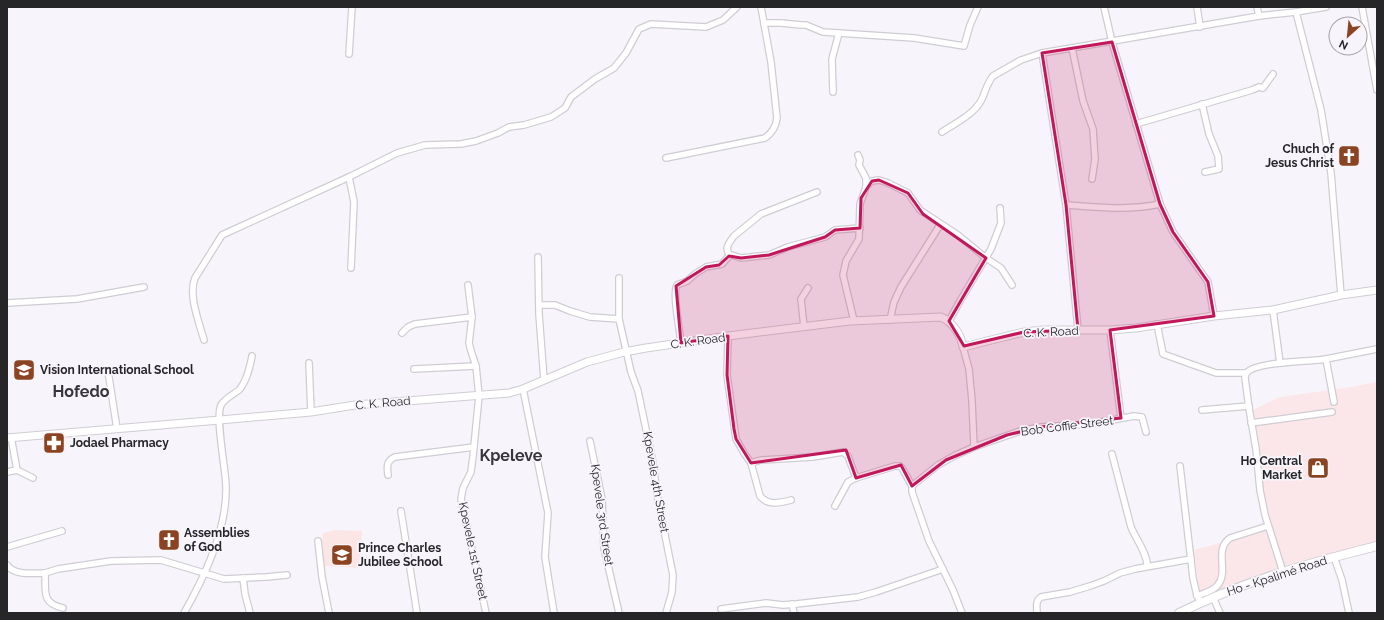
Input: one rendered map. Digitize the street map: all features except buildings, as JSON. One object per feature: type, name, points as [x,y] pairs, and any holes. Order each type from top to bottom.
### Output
[{"type":"main road","name":"Ho - Kpalimé Road","points":[[1179,613],[1199,599],[1213,597],[1283,572],[1377,546]]},
{"type":"street","points":[[349,54],[352,7]]},
{"type":"street","points":[[204,340],[192,294],[192,284],[222,235],[349,177],[397,153],[425,145],[461,144],[476,141],[498,133],[509,127],[524,125],[551,117],[565,108],[571,97],[595,79],[614,68],[626,54],[639,29],[651,24],[686,25],[706,28],[723,20],[737,7]]},
{"type":"street","points":[[666,158],[765,138],[776,126],[778,118],[771,62],[761,7]]},
{"type":"street","points":[[764,23],[806,25],[823,32],[914,38],[964,46],[978,7]]},
{"type":"street","points":[[1104,7],[1112,42],[1160,204],[1173,232],[1208,282],[1214,316]]},
{"type":"street","points":[[1197,7],[1200,27]]},
{"type":"street","points":[[1258,7],[1259,16]]},
{"type":"street","points":[[942,132],[972,113],[981,101],[991,79],[994,76],[1021,60],[1042,53],[1259,16],[1326,7]]},
{"type":"street","points":[[1362,7],[1377,90]]},
{"type":"street","points":[[1296,12],[1321,110],[1333,188],[1335,234],[1341,295]]},
{"type":"street","points":[[833,92],[832,59],[839,33]]},
{"type":"street","points":[[1072,48],[1083,101],[1094,129],[1095,159],[1092,178]]},
{"type":"street","points":[[1042,53],[1066,205],[1078,330]]},
{"type":"street","points":[[1136,124],[1259,87],[1263,88],[1273,74]]},
{"type":"street","points":[[1202,104],[1218,156],[1219,169],[1205,172]]},
{"type":"street","points":[[854,321],[843,275],[846,261],[859,239],[860,204],[866,187],[866,178],[859,165],[860,160],[858,155]]},
{"type":"street","points":[[349,177],[354,202],[351,268]]},
{"type":"street","points":[[866,187],[872,181],[879,180],[901,188],[908,193],[920,210],[940,225],[958,235],[1001,268],[1012,285]]},
{"type":"street","points":[[729,256],[727,248],[729,243],[734,236],[752,221],[766,212],[817,192]]},
{"type":"street","points":[[1066,205],[1131,209],[1160,204]]},
{"type":"street","points":[[974,447],[969,369],[961,337],[949,321],[960,300],[991,250],[1002,223],[1000,208]]},
{"type":"street","points":[[890,320],[894,302],[901,287],[940,225]]},
{"type":"street","points":[[681,343],[676,306],[676,285],[687,282],[706,268],[722,264],[729,256],[732,255],[741,258],[769,255],[788,247],[825,237],[835,230],[860,228]]},
{"type":"street","points":[[538,257],[539,305],[544,380]]},
{"type":"street","name":"Kpevele 4th Street","points":[[619,278],[620,319],[631,372],[638,391],[654,463],[657,495],[673,575],[672,592],[666,613]]},
{"type":"street","name":"Kpevele 1st Street","points":[[468,285],[472,317],[469,343],[470,351],[476,366],[479,396],[471,472],[463,488],[462,499],[486,613]]},
{"type":"street","points":[[7,303],[77,299],[144,287]]},
{"type":"street","points":[[804,327],[800,299],[808,288]]},
{"type":"street","name":"C. K. Road","points":[[963,347],[1024,332],[1043,330],[1110,330],[1136,328],[1214,316],[1273,310],[1341,295],[1377,290]]},
{"type":"street","points":[[539,305],[555,305],[574,313],[590,317],[620,319]]},
{"type":"street","points":[[1273,310],[1280,363]]},
{"type":"street","points":[[402,333],[408,327],[415,324],[472,317]]},
{"type":"street","name":"C. K. Road","points":[[9,437],[311,412],[355,405],[509,393],[524,389],[582,364],[627,352],[681,343],[854,321],[938,317],[949,321]]},
{"type":"street","points":[[1157,324],[1163,354],[1216,373],[1246,373],[1254,368],[1280,363],[1326,359],[1377,349]]},
{"type":"street","name":"Bob Coffie Street","points":[[912,486],[938,465],[954,456],[974,447],[1023,430],[1041,427],[1090,424],[1121,418],[1110,330]]},
{"type":"street","points":[[728,336],[727,375],[736,439],[751,463],[760,496],[770,503],[791,500]]},
{"type":"street","points":[[184,613],[205,573],[225,508],[226,487],[220,420],[221,406],[243,385],[249,370],[252,356]]},
{"type":"street","points":[[1326,359],[1334,402]]},
{"type":"street","points":[[308,363],[311,412]]},
{"type":"street","points":[[414,369],[476,366]]},
{"type":"street","points":[[108,371],[117,429]]},
{"type":"street","points":[[1246,373],[1260,490],[1268,526],[1283,572]]},
{"type":"street","points":[[524,389],[548,513],[546,557],[554,613]]},
{"type":"street","points":[[1202,410],[1249,406]]},
{"type":"street","points":[[1252,423],[1332,412]]},
{"type":"street","points":[[1121,418],[1139,416],[1143,420],[1146,432]]},
{"type":"street","points":[[9,437],[16,470]]},
{"type":"street","name":"Kpevele 3rd Street","points":[[590,440],[602,499],[604,548],[619,613]]},
{"type":"street","points":[[388,476],[387,464],[395,457],[474,447]]},
{"type":"street","points":[[751,463],[761,460],[813,457],[843,452],[848,456],[856,478]]},
{"type":"street","points":[[1112,454],[1134,535],[1148,560],[1147,566]]},
{"type":"street","points":[[835,506],[840,499],[846,484],[856,478],[898,466],[902,468],[912,486],[912,492],[929,541],[943,568],[962,613]]},
{"type":"street","points":[[1180,466],[1194,587],[1199,599],[1219,584],[1221,580],[1222,549],[1225,541],[1268,526]]},
{"type":"street","points":[[7,472],[16,470],[33,478]]},
{"type":"street","points":[[401,511],[417,613]]},
{"type":"street","points":[[7,547],[62,531]]},
{"type":"street","points":[[318,541],[322,577],[329,613]]},
{"type":"street","points":[[1334,557],[1342,580],[1349,613]]},
{"type":"street","points":[[1037,613],[1036,605],[1041,597],[1070,592],[1104,581],[1120,573],[1147,566],[1191,559]]},
{"type":"street","points":[[7,565],[14,571],[45,573],[58,569],[111,561],[161,560],[224,579],[287,575]]},
{"type":"street","points":[[721,609],[766,603],[792,604],[858,597],[943,568]]},
{"type":"street","points":[[45,573],[47,600],[51,605],[63,608]]},
{"type":"street","points":[[243,578],[250,613]]},
{"type":"street","points":[[1213,597],[1220,613]]},
{"type":"street","points":[[792,604],[794,613]]},
{"type":"highlighted area","points":[[1112,42],[1160,204],[1173,232],[1208,282],[1214,316],[1110,330],[1121,418],[1041,427],[1007,435],[946,460],[912,486],[901,465],[856,478],[846,450],[751,463],[736,439],[734,429],[727,375],[728,336],[681,343],[676,286],[706,267],[719,265],[729,256],[741,258],[769,255],[825,237],[835,230],[860,228],[861,198],[872,181],[879,180],[908,193],[923,214],[986,258],[949,321],[964,346],[1024,332],[1078,330],[1066,205],[1042,53]]},
{"type":"shaded area","name":"Ho Central Market","points":[[1377,382],[1377,545],[1302,561],[1266,573],[1201,604],[1194,550],[1231,540],[1264,526],[1253,410],[1280,397]]},
{"type":"shaded area","name":"Prince Charles Jubilee School","points":[[335,530],[362,531],[360,568],[324,566],[322,543],[323,533]]},
{"type":"place","name":"Chuch of Jesus Christ","points":[[1349,156]]},
{"type":"place","name":"Vision International School","points":[[24,370]]},
{"type":"place","name":"Jodael Pharmacy","points":[[54,443]]},
{"type":"place","name":"Ho Central Market","points":[[1318,468]]},
{"type":"place","name":"Assemblies of God","points":[[169,540]]},
{"type":"place","name":"Prince Charles Jubilee School","points":[[342,555]]},
{"type":"district","name":"Hofedo","points":[[81,391]]},
{"type":"district","name":"Kpeleve","points":[[511,455]]}]
